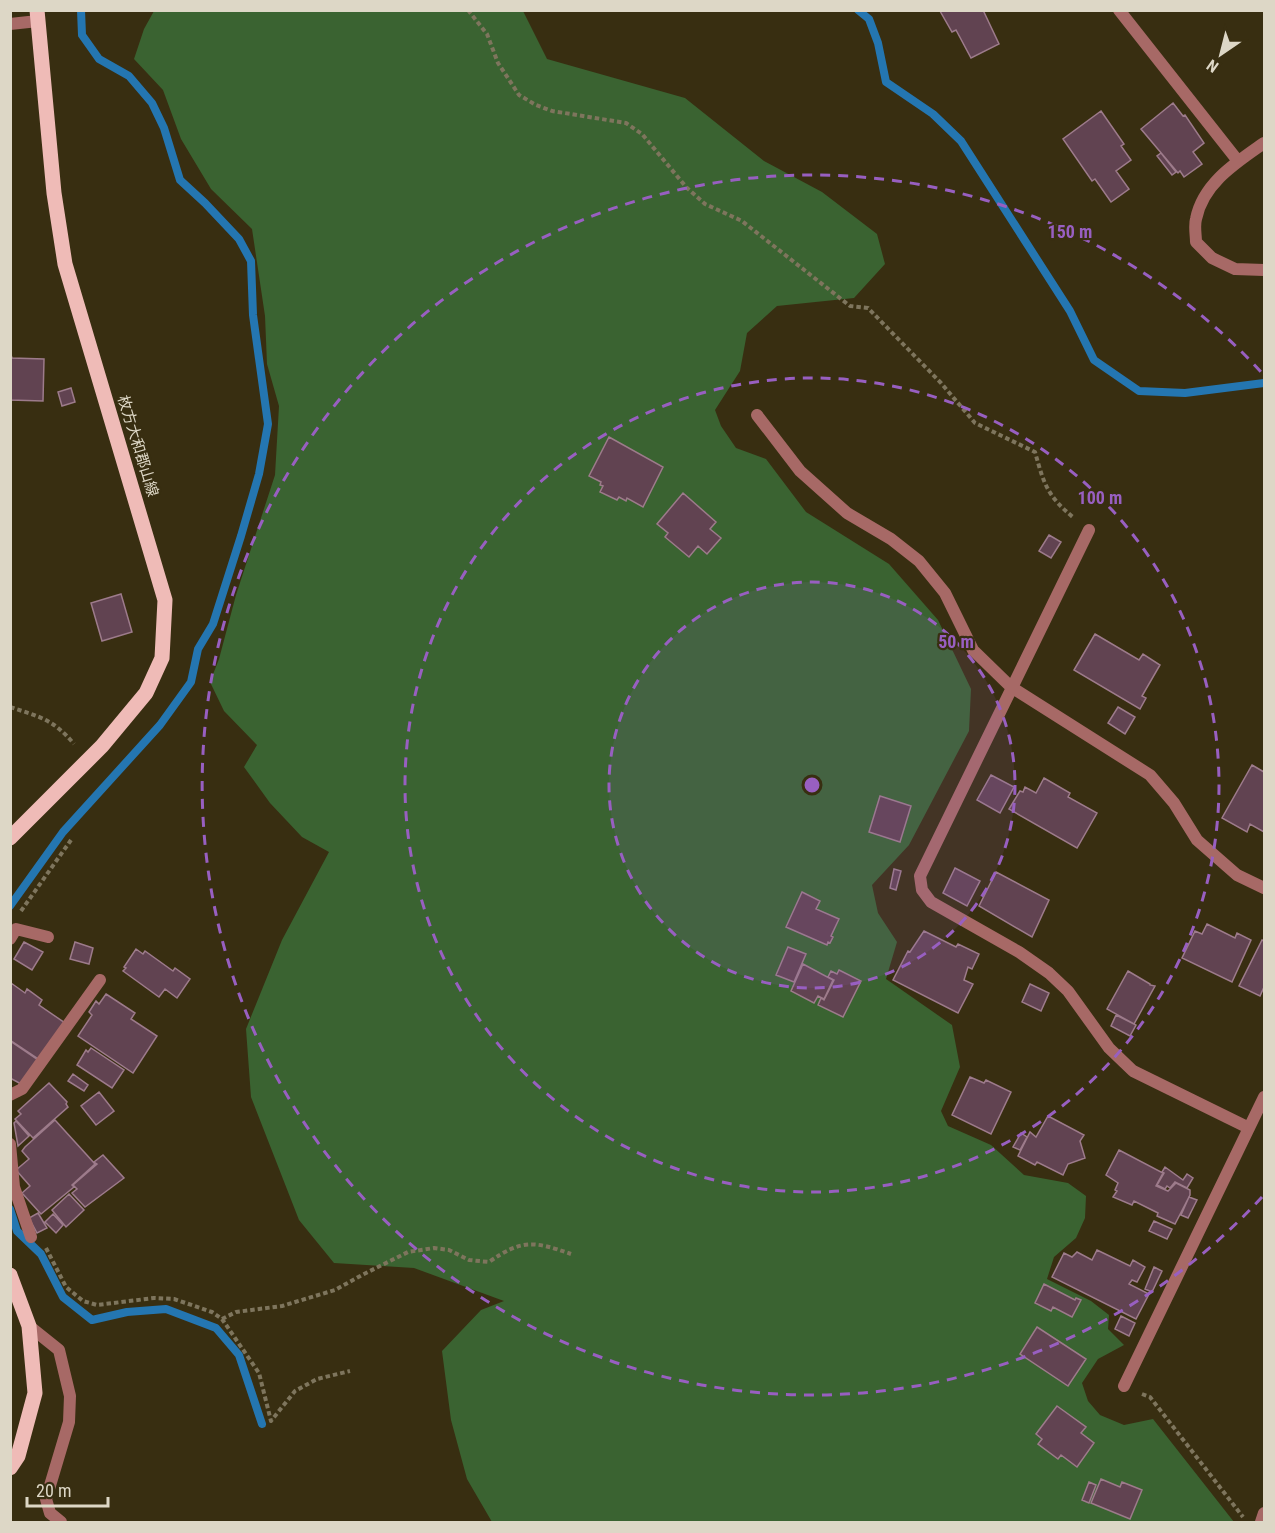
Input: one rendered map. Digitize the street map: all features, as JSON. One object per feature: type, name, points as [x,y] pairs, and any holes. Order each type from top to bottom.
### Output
[{"type":"main road","name":"枚方大和郡山線","points":[[10,838],[87,761],[146,693],[162,658],[165,600],[65,264],[54,193],[37,16]]},
{"type":"main road","points":[[10,1275],[29,1326],[34,1393],[18,1455],[10,1468]]},
{"type":"street","points":[[1119,10],[1238,161]]},
{"type":"street","points":[[10,24],[37,16]]},
{"type":"street","points":[[1264,143],[1238,161],[1215,182],[1202,200],[1196,219],[1196,242],[1212,258],[1235,269],[1264,270]]},
{"type":"street","points":[[757,415],[800,471],[847,513],[891,539],[920,561],[945,593],[973,650],[1011,687],[1150,775],[1174,803],[1197,840],[1237,875],[1264,888]]},
{"type":"street","points":[[1089,530],[921,876],[922,890],[931,902],[1019,952],[1049,973],[1068,991],[1109,1048],[1132,1071],[1250,1128]]},
{"type":"street","points":[[13,934],[48,937]]},
{"type":"street","points":[[10,1095],[22,1089],[100,980]]},
{"type":"street","points":[[1124,1386],[1264,1097]]},
{"type":"street","points":[[10,1144],[14,1188],[31,1237]]},
{"type":"street","points":[[29,1326],[59,1350],[70,1395],[69,1422],[46,1499],[50,1513],[61,1522]]},
{"type":"street","points":[[1261,1522],[1264,1513]]},
{"type":"path","points":[[468,10],[488,34],[498,63],[519,95],[552,111],[626,123],[642,134],[687,188],[705,204],[742,221],[850,306],[868,308],[941,383],[975,423],[1035,452],[1046,488],[1059,506],[1089,530]]},
{"type":"path","points":[[10,707],[58,726],[87,761]]},
{"type":"path","points":[[13,934],[22,907],[71,840]]},
{"type":"path","points":[[31,1237],[45,1246],[66,1287],[83,1301],[97,1305],[174,1299],[212,1312],[222,1319],[259,1373],[271,1421],[295,1391],[317,1379],[350,1371]]},
{"type":"path","points":[[222,1319],[236,1312],[282,1306],[335,1290],[408,1252],[434,1248],[449,1251],[469,1260],[489,1262],[521,1245],[542,1244],[571,1254]]},
{"type":"path","points":[[1124,1386],[1150,1397],[1247,1522]]},
{"type":"green space","points":[[154,11],[523,11],[547,59],[685,98],[764,161],[822,192],[877,234],[885,264],[854,298],[777,306],[747,333],[740,371],[715,410],[721,426],[736,448],[766,459],[806,512],[889,564],[938,620],[971,689],[969,731],[909,845],[872,885],[878,913],[897,942],[886,979],[952,1025],[960,1067],[941,1111],[948,1126],[991,1145],[1024,1175],[1068,1183],[1086,1196],[1085,1218],[1076,1238],[1054,1257],[1047,1279],[1091,1301],[1109,1315],[1108,1329],[1124,1345],[1098,1359],[1082,1383],[1088,1401],[1100,1415],[1124,1425],[1153,1419],[1234,1522],[492,1522],[467,1479],[451,1420],[442,1351],[481,1310],[504,1301],[414,1268],[334,1263],[299,1220],[251,1097],[246,1029],[282,940],[329,852],[302,837],[270,803],[244,767],[257,745],[224,711],[210,682],[275,475],[279,406],[267,364],[265,316],[252,229],[211,189],[181,139],[163,90],[134,59],[144,29]]},
{"type":"building","points":[[983,10],[999,44],[971,58],[956,30],[952,32],[940,11]]},
{"type":"building","points":[[1173,103],[1183,116],[1185,115],[1204,143],[1193,152],[1202,164],[1184,177],[1180,171],[1178,173],[1141,129]]},
{"type":"building","points":[[1101,111],[1124,144],[1121,146],[1131,160],[1116,171],[1129,189],[1111,202],[1095,179],[1092,181],[1063,139]]},
{"type":"building","points":[[1161,153],[1176,172],[1172,175],[1157,156]]},
{"type":"building","points":[[10,352],[12,358],[44,359],[43,401],[10,400]]},
{"type":"building","points":[[71,388],[75,402],[62,406],[58,392]]},
{"type":"building","points":[[609,437],[663,467],[643,507],[627,498],[626,501],[619,497],[617,500],[600,492],[603,486],[600,485],[601,482],[589,476]]},
{"type":"building","points":[[683,493],[716,522],[710,529],[721,538],[707,554],[698,546],[689,557],[665,537],[668,533],[657,524]]},
{"type":"building","points":[[1049,535],[1061,542],[1051,558],[1039,551]]},
{"type":"building","points":[[121,594],[132,632],[102,641],[91,603]]},
{"type":"building","points":[[1095,634],[1139,660],[1143,654],[1160,665],[1142,696],[1146,698],[1140,709],[1074,670]]},
{"type":"building","points":[[1118,707],[1135,717],[1125,734],[1108,723]]},
{"type":"building","points":[[1252,765],[1264,772],[1264,832],[1250,824],[1247,832],[1222,818]]},
{"type":"building","points":[[991,775],[1014,787],[1000,813],[977,800]]},
{"type":"building","points":[[1044,778],[1070,793],[1068,797],[1097,813],[1077,848],[1009,809],[1020,791],[1023,792],[1025,787],[1036,793]]},
{"type":"building","points":[[880,796],[911,806],[900,842],[869,832]]},
{"type":"building","points":[[955,868],[980,881],[967,906],[943,893]]},
{"type":"building","points":[[894,869],[901,871],[896,890],[890,888]]},
{"type":"building","points":[[996,872],[1049,900],[1032,937],[979,906]]},
{"type":"building","points":[[802,892],[820,901],[816,909],[839,919],[831,936],[833,937],[827,945],[786,927]]},
{"type":"building","points":[[1207,924],[1235,938],[1237,933],[1251,940],[1232,982],[1182,958],[1195,931],[1202,934]]},
{"type":"building","points":[[924,931],[956,947],[958,944],[979,954],[972,969],[968,967],[964,980],[973,984],[958,1013],[893,980],[908,951],[910,952]]},
{"type":"building","points":[[1262,940],[1264,941],[1264,987],[1260,996],[1239,986]]},
{"type":"building","points":[[24,942],[43,952],[32,970],[14,959]]},
{"type":"building","points":[[75,942],[93,948],[89,964],[70,959]]},
{"type":"building","points":[[788,947],[806,954],[794,982],[776,975]]},
{"type":"building","points":[[136,949],[143,954],[145,951],[173,971],[175,968],[190,979],[177,998],[165,989],[159,997],[123,971]]},
{"type":"building","points":[[803,964],[833,980],[824,999],[818,996],[814,1003],[791,991]]},
{"type":"building","points":[[839,970],[861,981],[843,1017],[818,1005],[821,998],[824,1000],[834,980],[828,977],[831,971],[837,974]]},
{"type":"building","points":[[1128,971],[1155,986],[1134,1024],[1107,1009]]},
{"type":"building","points":[[11,983],[25,993],[27,989],[42,1000],[39,1005],[65,1023],[40,1060],[10,1040]]},
{"type":"building","points":[[1030,984],[1049,993],[1041,1011],[1022,1002]]},
{"type":"building","points":[[106,994],[135,1013],[131,1019],[157,1036],[133,1073],[78,1036],[92,1015],[89,1012],[96,1001],[99,1004]]},
{"type":"building","points":[[1116,1015],[1136,1025],[1130,1036],[1111,1026]]},
{"type":"building","points":[[10,1041],[38,1060],[21,1084],[10,1078]]},
{"type":"building","points":[[91,1048],[124,1070],[112,1088],[77,1065],[86,1050],[88,1052]]},
{"type":"building","points":[[73,1074],[88,1085],[84,1091],[68,1081]]},
{"type":"building","points":[[970,1077],[984,1083],[986,1080],[1011,1092],[991,1134],[952,1115]]},
{"type":"building","points":[[49,1083],[67,1102],[68,1107],[33,1138],[15,1119],[21,1114],[18,1111]]},
{"type":"building","points":[[99,1092],[114,1111],[96,1125],[81,1106]]},
{"type":"building","points":[[1048,1116],[1084,1135],[1080,1141],[1085,1158],[1068,1164],[1063,1175],[1037,1162],[1035,1165],[1018,1156],[1030,1132],[1036,1137]]},
{"type":"building","points":[[55,1120],[95,1164],[72,1185],[74,1187],[41,1214],[22,1193],[30,1186],[16,1170],[29,1159],[22,1151],[25,1147]]},
{"type":"building","points":[[16,1121],[29,1136],[18,1146],[14,1123]]},
{"type":"building","points":[[1021,1133],[1027,1137],[1020,1150],[1013,1147]]},
{"type":"building","points":[[1119,1150],[1163,1173],[1156,1186],[1168,1191],[1176,1183],[1190,1190],[1190,1195],[1175,1224],[1157,1216],[1158,1213],[1134,1201],[1132,1205],[1113,1197],[1118,1183],[1106,1175]]},
{"type":"building","points":[[103,1155],[124,1178],[85,1207],[72,1193],[77,1189],[73,1185],[97,1164],[94,1162]]},
{"type":"building","points":[[1165,1167],[1183,1180],[1187,1174],[1193,1178],[1187,1188],[1175,1182],[1170,1188],[1167,1186],[1165,1189],[1157,1185]]},
{"type":"building","points":[[69,1194],[84,1210],[66,1227],[52,1210]]},
{"type":"building","points":[[1189,1197],[1197,1200],[1188,1218],[1181,1215]]},
{"type":"building","points":[[38,1213],[47,1228],[37,1233],[29,1218]]},
{"type":"building","points":[[53,1214],[63,1225],[56,1233],[45,1222]]},
{"type":"building","points":[[1154,1221],[1172,1229],[1167,1239],[1149,1231]]},
{"type":"building","points":[[1097,1250],[1130,1266],[1133,1260],[1145,1267],[1137,1282],[1132,1280],[1129,1284],[1149,1294],[1136,1319],[1052,1277],[1064,1253],[1072,1257],[1077,1252],[1092,1260]]},
{"type":"building","points":[[1154,1267],[1162,1271],[1152,1292],[1145,1289]]},
{"type":"building","points":[[1044,1284],[1075,1300],[1076,1298],[1081,1300],[1072,1317],[1053,1307],[1051,1311],[1035,1303]]},
{"type":"building","points":[[1121,1316],[1135,1323],[1129,1336],[1115,1329]]},
{"type":"building","points":[[1037,1327],[1086,1359],[1068,1386],[1020,1354]]},
{"type":"building","points":[[1057,1406],[1086,1427],[1081,1433],[1094,1443],[1077,1467],[1061,1455],[1058,1459],[1038,1444],[1042,1439],[1036,1434]]},
{"type":"building","points":[[1101,1479],[1120,1487],[1122,1482],[1142,1490],[1130,1519],[1091,1503]]},
{"type":"building","points":[[1089,1482],[1096,1485],[1089,1503],[1082,1500]]},
{"type":"waterway","points":[[10,906],[63,832],[160,725],[191,682],[198,649],[213,624],[241,536],[259,474],[268,424],[253,315],[251,261],[239,239],[180,180],[164,128],[152,103],[129,76],[99,59],[82,35],[81,10]]},
{"type":"waterway","points":[[858,10],[869,19],[878,43],[886,82],[933,114],[961,141],[1070,311],[1094,360],[1139,391],[1185,393],[1264,383]]},
{"type":"waterway","points":[[10,1209],[17,1231],[41,1254],[63,1297],[92,1320],[127,1312],[166,1309],[216,1328],[239,1355],[262,1424]]}]
